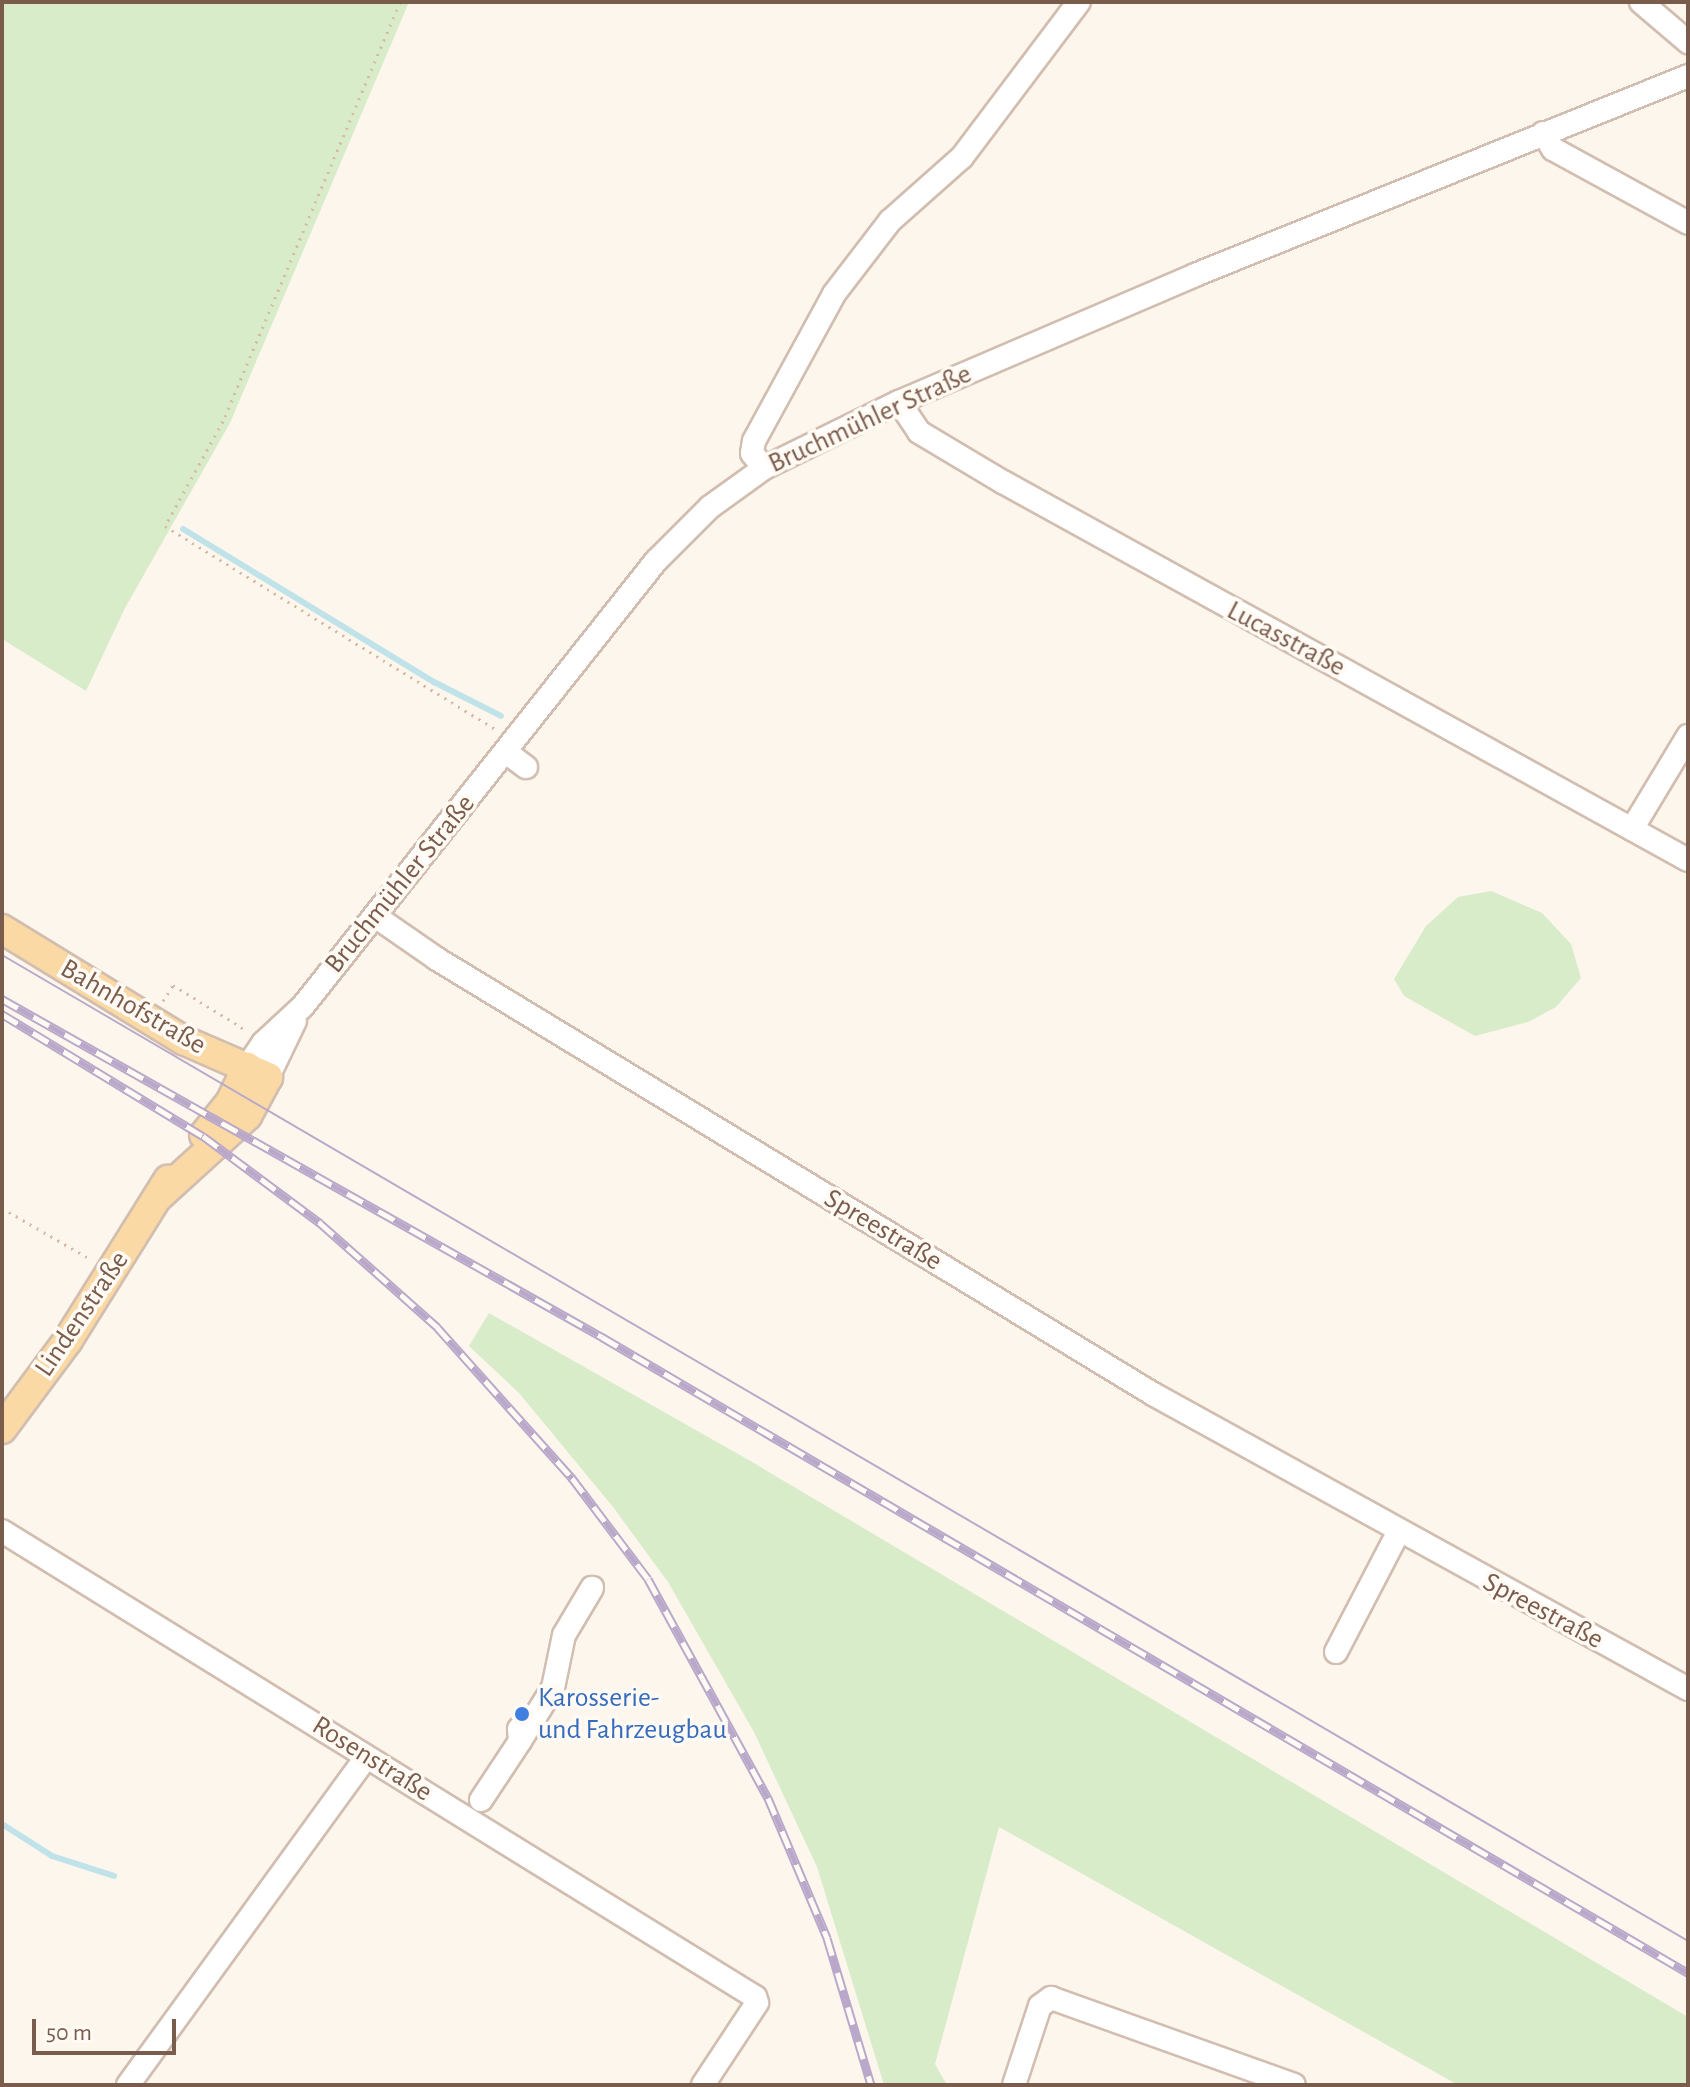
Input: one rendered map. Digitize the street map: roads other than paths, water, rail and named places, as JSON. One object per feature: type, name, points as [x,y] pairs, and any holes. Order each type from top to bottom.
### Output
[{"type":"main road","name":"Bahnhofstraße","points":[[2,929],[183,1040],[258,1072]]},
{"type":"main road","name":"Lindenstraße","points":[[2,1429],[68,1340],[159,1196],[247,1116],[258,1072]]},
{"type":"street","points":[[764,468],[752,453],[754,441],[834,294],[890,221],[962,157],[1079,2]]},
{"type":"street","points":[[1641,2],[1688,42]]},
{"type":"street","name":"Bruchmühler Straße","points":[[258,1072],[263,1043],[303,1006],[510,746],[687,542],[764,468],[899,402],[1543,133],[1688,76]]},
{"type":"street","points":[[1543,133],[1553,149],[1688,223]]},
{"type":"street","name":"Lucasstraße","points":[[899,402],[919,432],[1003,482],[1688,860]]},
{"type":"street","points":[[1632,829],[1688,736]]},
{"type":"street","points":[[510,746],[526,767]]},
{"type":"street","name":"Spreestraße","points":[[375,916],[437,959],[1138,1385],[1398,1533],[1688,1689]]},
{"type":"street","name":"Rosenstraße","points":[[2,1531],[742,1986],[757,2003],[703,2085]]},
{"type":"street","points":[[1336,1652],[1398,1533]]},
{"type":"street","points":[[481,1800],[519,1732],[553,1688],[564,1635],[592,1588]]},
{"type":"street","points":[[128,2085],[366,1757]]},
{"type":"street","points":[[1014,2085],[1040,2006],[1051,1998],[1294,2085]]},
{"type":"waterway","points":[[183,529],[434,682],[501,716]]},
{"type":"waterway","points":[[2,1824],[52,1856],[114,1876]]},
{"type":"tram line","points":[[2,955],[1688,1941]]},
{"type":"railway","points":[[2,999],[602,1337],[1688,1973]]},
{"type":"railway","points":[[2,1014],[203,1136],[320,1223],[437,1327],[572,1478],[648,1579],[768,1798],[827,1938],[871,2085]]},
{"type":"place","name":"Karosserie- und Fahrzeugbau","points":[[522,1714]]}]
